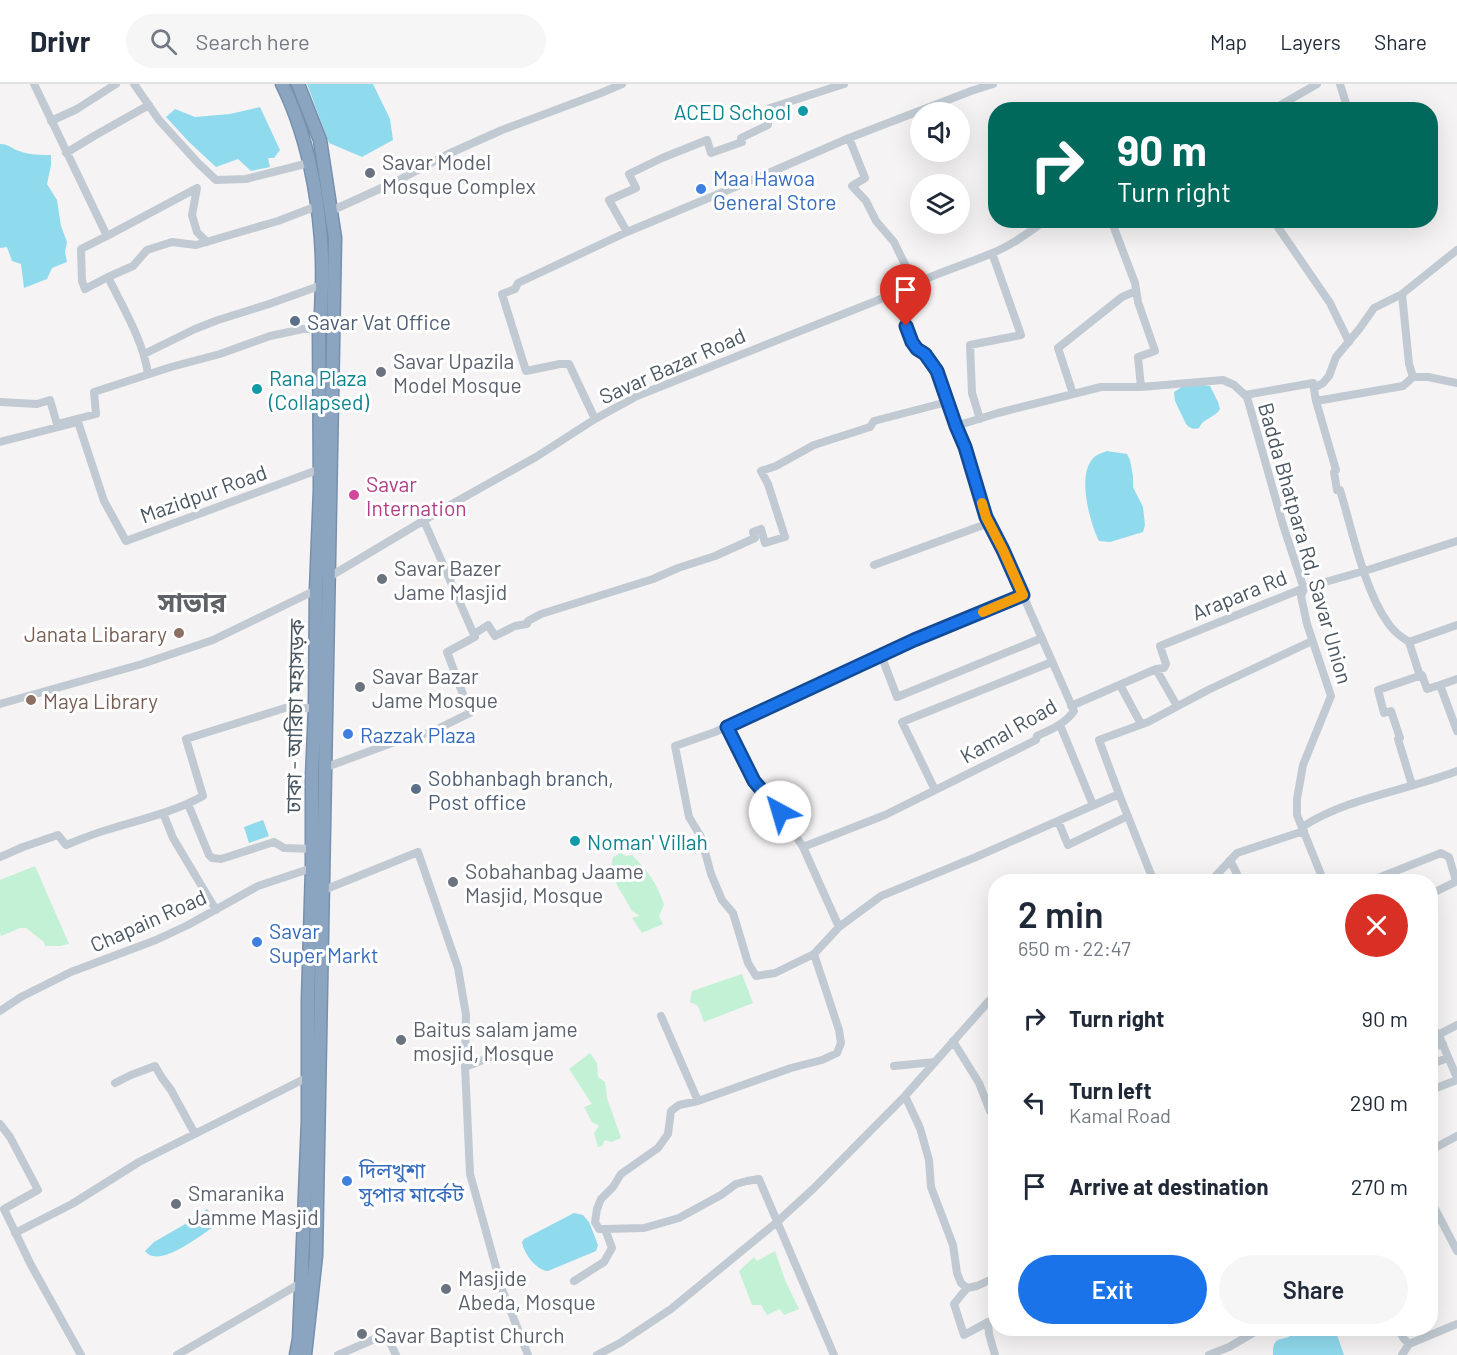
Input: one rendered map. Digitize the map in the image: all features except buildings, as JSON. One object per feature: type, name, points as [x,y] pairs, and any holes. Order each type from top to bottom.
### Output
[{"type":"highway","name":"ঢাকা - আরিচা মহাসড়ক","points":[[282,84],[300,127],[309,163],[317,206],[322,262],[319,329],[320,469],[308,999],[308,1121],[302,1283],[296,1355]]},
{"type":"highway","name":"ঢাকা - আরিচা মহাসড়ক","points":[[298,84],[320,140],[335,238],[316,1256],[305,1355]]},
{"type":"street","points":[[34,84],[107,236]]},
{"type":"street","points":[[51,121],[77,109],[116,84]]},
{"type":"street","points":[[134,84],[159,120],[216,180],[246,179],[309,163]]},
{"type":"street","points":[[331,211],[502,130],[622,84]]},
{"type":"street","points":[[627,232],[609,200],[636,188],[629,174],[706,140],[711,153],[742,142],[741,138],[768,125],[770,108],[844,84]]},
{"type":"street","points":[[596,419],[569,364],[526,371],[502,294],[515,289],[518,283],[627,232],[849,138],[971,90],[993,84]]},
{"type":"street","points":[[1286,102],[1317,84]]},
{"type":"street","points":[[1340,84],[1346,102]]},
{"type":"street","points":[[66,153],[149,105]]},
{"type":"street","points":[[849,138],[865,178],[852,186],[866,201],[876,221],[894,242],[914,282]]},
{"type":"street","points":[[207,242],[196,232],[192,215],[197,188],[81,249],[82,281],[85,289],[133,266],[147,250],[172,242],[196,245],[207,242],[269,224],[317,206]]},
{"type":"street","name":"Savar Bazar Road","points":[[329,577],[637,396],[896,292],[914,282],[992,253],[1034,228]]},
{"type":"street","points":[[1114,228],[1135,283],[1138,302],[1155,351],[1138,357],[1141,387]]},
{"type":"street","points":[[1278,228],[1330,303],[1349,342]]},
{"type":"street","points":[[1314,388],[1329,376],[1336,357],[1374,308],[1402,294],[1457,250]]},
{"type":"street","points":[[980,419],[972,393],[970,345],[1021,335],[992,253]]},
{"type":"street","points":[[108,278],[144,354],[148,374]]},
{"type":"street","points":[[144,354],[218,320],[322,285]]},
{"type":"street","points":[[1074,394],[1058,348],[1122,297],[1136,291]]},
{"type":"street","name":"Kamal Road","points":[[803,847],[885,815],[1036,740],[1036,736],[1060,725],[1074,711],[989,523],[965,447],[937,371],[925,354],[912,342],[896,292]]},
{"type":"street","points":[[1402,294],[1409,364],[1413,377]]},
{"type":"street","points":[[0,402],[37,404],[50,400],[57,424],[96,414],[94,392],[220,354],[270,336],[303,329],[319,329]]},
{"type":"street","points":[[1316,401],[1403,386],[1413,377],[1428,377],[1457,383]]},
{"type":"street","name":"Badda Bhatpara Rd, Savar Union","points":[[956,426],[1101,387],[1141,387],[1223,380],[1234,385],[1245,395],[1304,588],[1301,596],[1307,624],[1331,696],[1303,765],[1297,799],[1297,815],[1321,874]]},
{"type":"street","points":[[1245,395],[1313,383],[1336,470],[1334,472],[1337,490],[1341,489],[1374,598],[1388,623],[1409,642],[1420,676],[1422,675],[1427,689],[1457,679]]},
{"type":"street","points":[[324,768],[411,736],[429,733],[470,713],[447,652],[475,637],[474,634],[488,626],[495,636],[515,626],[527,624],[528,621],[541,614],[653,579],[744,544],[755,538],[753,532],[761,529],[765,543],[785,537],[762,471],[814,446],[870,427],[874,421],[947,402]]},
{"type":"street","name":"Mazidpur Road","points":[[0,442],[78,422],[104,501],[126,541],[320,469]]},
{"type":"street","points":[[424,520],[474,634]]},
{"type":"street","points":[[874,565],[989,523]]},
{"type":"street","name":"Arapara Rd","points":[[1156,669],[1164,668],[1166,664],[1160,646],[1304,588],[1457,541]]},
{"type":"street","points":[[0,704],[213,640],[316,590]]},
{"type":"street","points":[[1023,595],[881,655],[727,727],[675,746],[689,817],[701,837],[711,874],[722,900],[733,913],[748,963],[756,976],[775,973],[814,954],[839,927],[880,896],[976,857],[1119,794]]},
{"type":"street","points":[[1409,642],[1457,625]]},
{"type":"street","points":[[881,655],[897,697],[1042,638]]},
{"type":"street","points":[[1151,874],[1099,740],[1141,724],[1312,641]]},
{"type":"street","points":[[935,790],[902,722],[1052,662]]},
{"type":"street","points":[[1071,706],[1156,669],[1177,706]]},
{"type":"street","points":[[1412,785],[1395,722],[1391,711],[1384,713],[1378,690],[1420,676]]},
{"type":"street","points":[[1119,684],[1141,724]]},
{"type":"street","points":[[1440,685],[1457,731]]},
{"type":"street","points":[[0,857],[58,834],[66,845],[188,804],[203,796],[186,739],[285,708],[315,708]]},
{"type":"street","points":[[1060,725],[1093,805]]},
{"type":"street","points":[[727,727],[754,781],[780,812],[803,847],[839,927]]},
{"type":"street","points":[[1217,874],[1237,853],[1303,829],[1312,821],[1348,805],[1457,771]]},
{"type":"street","points":[[188,804],[204,846],[212,858],[221,859],[274,842],[284,848],[312,849]]},
{"type":"street","points":[[163,813],[172,838],[216,910]]},
{"type":"street","points":[[1058,821],[1068,845],[1128,816]]},
{"type":"street","points":[[324,890],[418,852],[458,968],[466,1014],[465,1067],[470,1174],[502,1288],[528,1355]]},
{"type":"street","points":[[1389,874],[1441,854],[1449,858],[1456,881],[1438,890]]},
{"type":"street","points":[[1230,860],[1237,874]]},
{"type":"street","name":"Chapain Road","points":[[0,1011],[21,997],[71,972],[188,926],[258,886],[312,868]]},
{"type":"street","points":[[814,954],[839,1030],[841,1043],[837,1053],[698,1101],[679,1105],[671,1111],[668,1134],[658,1148],[621,1174],[613,1187],[601,1199],[595,1222],[599,1229],[644,1228],[680,1218],[736,1184],[759,1179],[834,1355]]},
{"type":"street","points":[[597,1355],[620,1343],[671,1309],[777,1222],[813,1189],[904,1096],[988,1002]]},
{"type":"street","points":[[661,1016],[698,1101]]},
{"type":"street","points":[[1438,1087],[1457,1079],[1438,1035],[1457,1025]]},
{"type":"street","points":[[952,1041],[979,1083],[988,1106]]},
{"type":"street","points":[[1438,1046],[1443,1044]]},
{"type":"street","points":[[465,1067],[501,1053]]},
{"type":"street","points":[[1438,1062],[1448,1058]]},
{"type":"street","points":[[894,1066],[934,1062]]},
{"type":"street","points":[[115,1083],[155,1066],[195,1134]]},
{"type":"street","points":[[15,1233],[72,1204],[139,1162],[308,1077]]},
{"type":"street","points":[[904,1096],[920,1128],[929,1160],[931,1187],[953,1245],[957,1273],[961,1283],[967,1288]]},
{"type":"street","points":[[0,1124],[10,1137],[38,1190],[4,1209],[32,1266],[81,1355]]},
{"type":"street","points":[[1438,1146],[1457,1136]]},
{"type":"street","points":[[1438,1221],[1457,1251]]},
{"type":"street","points":[[574,1281],[604,1262],[612,1248],[605,1229]]},
{"type":"street","points":[[988,1281],[967,1288],[954,1304],[964,1335],[988,1323]]},
{"type":"street","points":[[177,1355],[302,1283]]},
{"type":"street","points":[[1438,1332],[1457,1324]]},
{"type":"street","points":[[338,1355],[386,1335],[396,1355]]},
{"type":"street","points":[[990,1336],[995,1355]]},
{"type":"street","points":[[1209,1355],[1248,1336]]},
{"type":"street","points":[[1402,1336],[1409,1344]]},
{"type":"street","points":[[1402,1355],[1409,1344],[1428,1336]]},
{"type":"street","points":[[194,1345],[198,1355]]},
{"type":"green space","points":[[621,853],[626,856],[632,855],[643,866],[655,884],[664,905],[659,916],[663,924],[642,933],[632,918],[640,916],[632,911],[617,885],[611,868],[613,857]]},
{"type":"green space","points":[[35,866],[69,944],[45,946],[44,942],[26,928],[20,928],[1,936],[0,880]]},
{"type":"green space","points":[[742,974],[753,1003],[704,1022],[698,1006],[690,1002],[692,991]]},
{"type":"green space","points":[[590,1053],[597,1063],[598,1077],[605,1082],[607,1098],[621,1138],[611,1142],[605,1140],[602,1146],[598,1147],[594,1133],[599,1126],[592,1122],[584,1107],[592,1104],[569,1069]]},
{"type":"green space","points":[[775,1251],[785,1280],[799,1309],[784,1315],[780,1309],[767,1315],[761,1305],[752,1305],[739,1271],[754,1257],[757,1261]]},
{"type":"water","points":[[307,84],[373,84],[390,119],[393,140],[362,157],[329,143]]},
{"type":"water","points":[[260,107],[280,150],[274,158],[268,158],[270,167],[251,171],[238,159],[216,167],[166,117],[175,109],[195,117],[230,114]]},
{"type":"water","points":[[0,144],[27,153],[51,155],[47,184],[57,200],[61,226],[67,242],[65,252],[67,262],[52,268],[47,279],[24,288],[21,264],[12,261],[7,247],[0,248]]},
{"type":"water","points":[[1210,386],[1220,409],[1199,428],[1193,429],[1186,424],[1175,401],[1174,392],[1182,387]]},
{"type":"water","points":[[1107,451],[1127,454],[1133,476],[1133,487],[1143,507],[1145,525],[1143,532],[1110,542],[1099,541],[1089,513],[1085,489],[1087,469],[1092,459]]},
{"type":"water","points":[[263,820],[269,836],[249,843],[244,827]]},
{"type":"water","points":[[207,1209],[215,1218],[216,1225],[197,1238],[168,1254],[151,1256],[145,1251],[154,1242]]},
{"type":"water","points":[[574,1213],[583,1215],[589,1222],[598,1245],[596,1251],[548,1271],[539,1268],[528,1256],[522,1242]]},
{"type":"water","points":[[1337,1336],[1344,1355],[1273,1355],[1275,1343],[1289,1337]]},
{"type":"slow traffic","points":[[982,503],[986,517],[1023,595],[983,612]]},
{"type":"place","name":"ACED School","points":[[803,111]]},
{"type":"place","name":"Savar Model Mosque Complex","points":[[370,173]]},
{"type":"place","name":"Maa Hawoa General Store","points":[[701,189]]},
{"type":"place","name":"Savar Vat Office","points":[[295,321]]},
{"type":"place","name":"Savar Upazila Model Mosque","points":[[381,372]]},
{"type":"place","name":"Rana Plaza (Collapsed)","points":[[257,389]]},
{"type":"place","name":"Savar Internation","points":[[354,495]]},
{"type":"place","name":"Savar Bazer Jame Masjid","points":[[382,579]]},
{"type":"place","name":"Janata Libarary","points":[[179,633]]},
{"type":"place","name":"Savar Bazar Jame Mosque","points":[[360,687]]},
{"type":"place","name":"Maya Library","points":[[31,700]]},
{"type":"place","name":"Razzak Plaza","points":[[348,734]]},
{"type":"place","name":"Sobhanbagh branch, Post office","points":[[416,789]]},
{"type":"place","name":"Noman' Villah","points":[[575,841]]},
{"type":"place","name":"Sobahanbag Jaame Masjid, Mosque","points":[[453,882]]},
{"type":"place","name":"Savar Super Markt","points":[[257,942]]},
{"type":"place","name":"Baitus salam jame mosjid, Mosque","points":[[401,1040]]},
{"type":"place","name":"দিলখুশা সুপার মার্কেট","points":[[347,1181]]},
{"type":"place","name":"Smaranika Jamme Masjid","points":[[176,1204]]},
{"type":"place","name":"Masjide Abeda, Mosque","points":[[446,1289]]},
{"type":"place","name":"Savar Baptist Church","points":[[362,1334]]},
{"type":"district","name":"সাভার","points":[[192,601]]},
{"type":"route","points":[[780,812],[754,781],[727,727],[914,640],[1023,595],[986,517],[965,447],[937,371],[925,354],[912,342],[906,326]]}]
